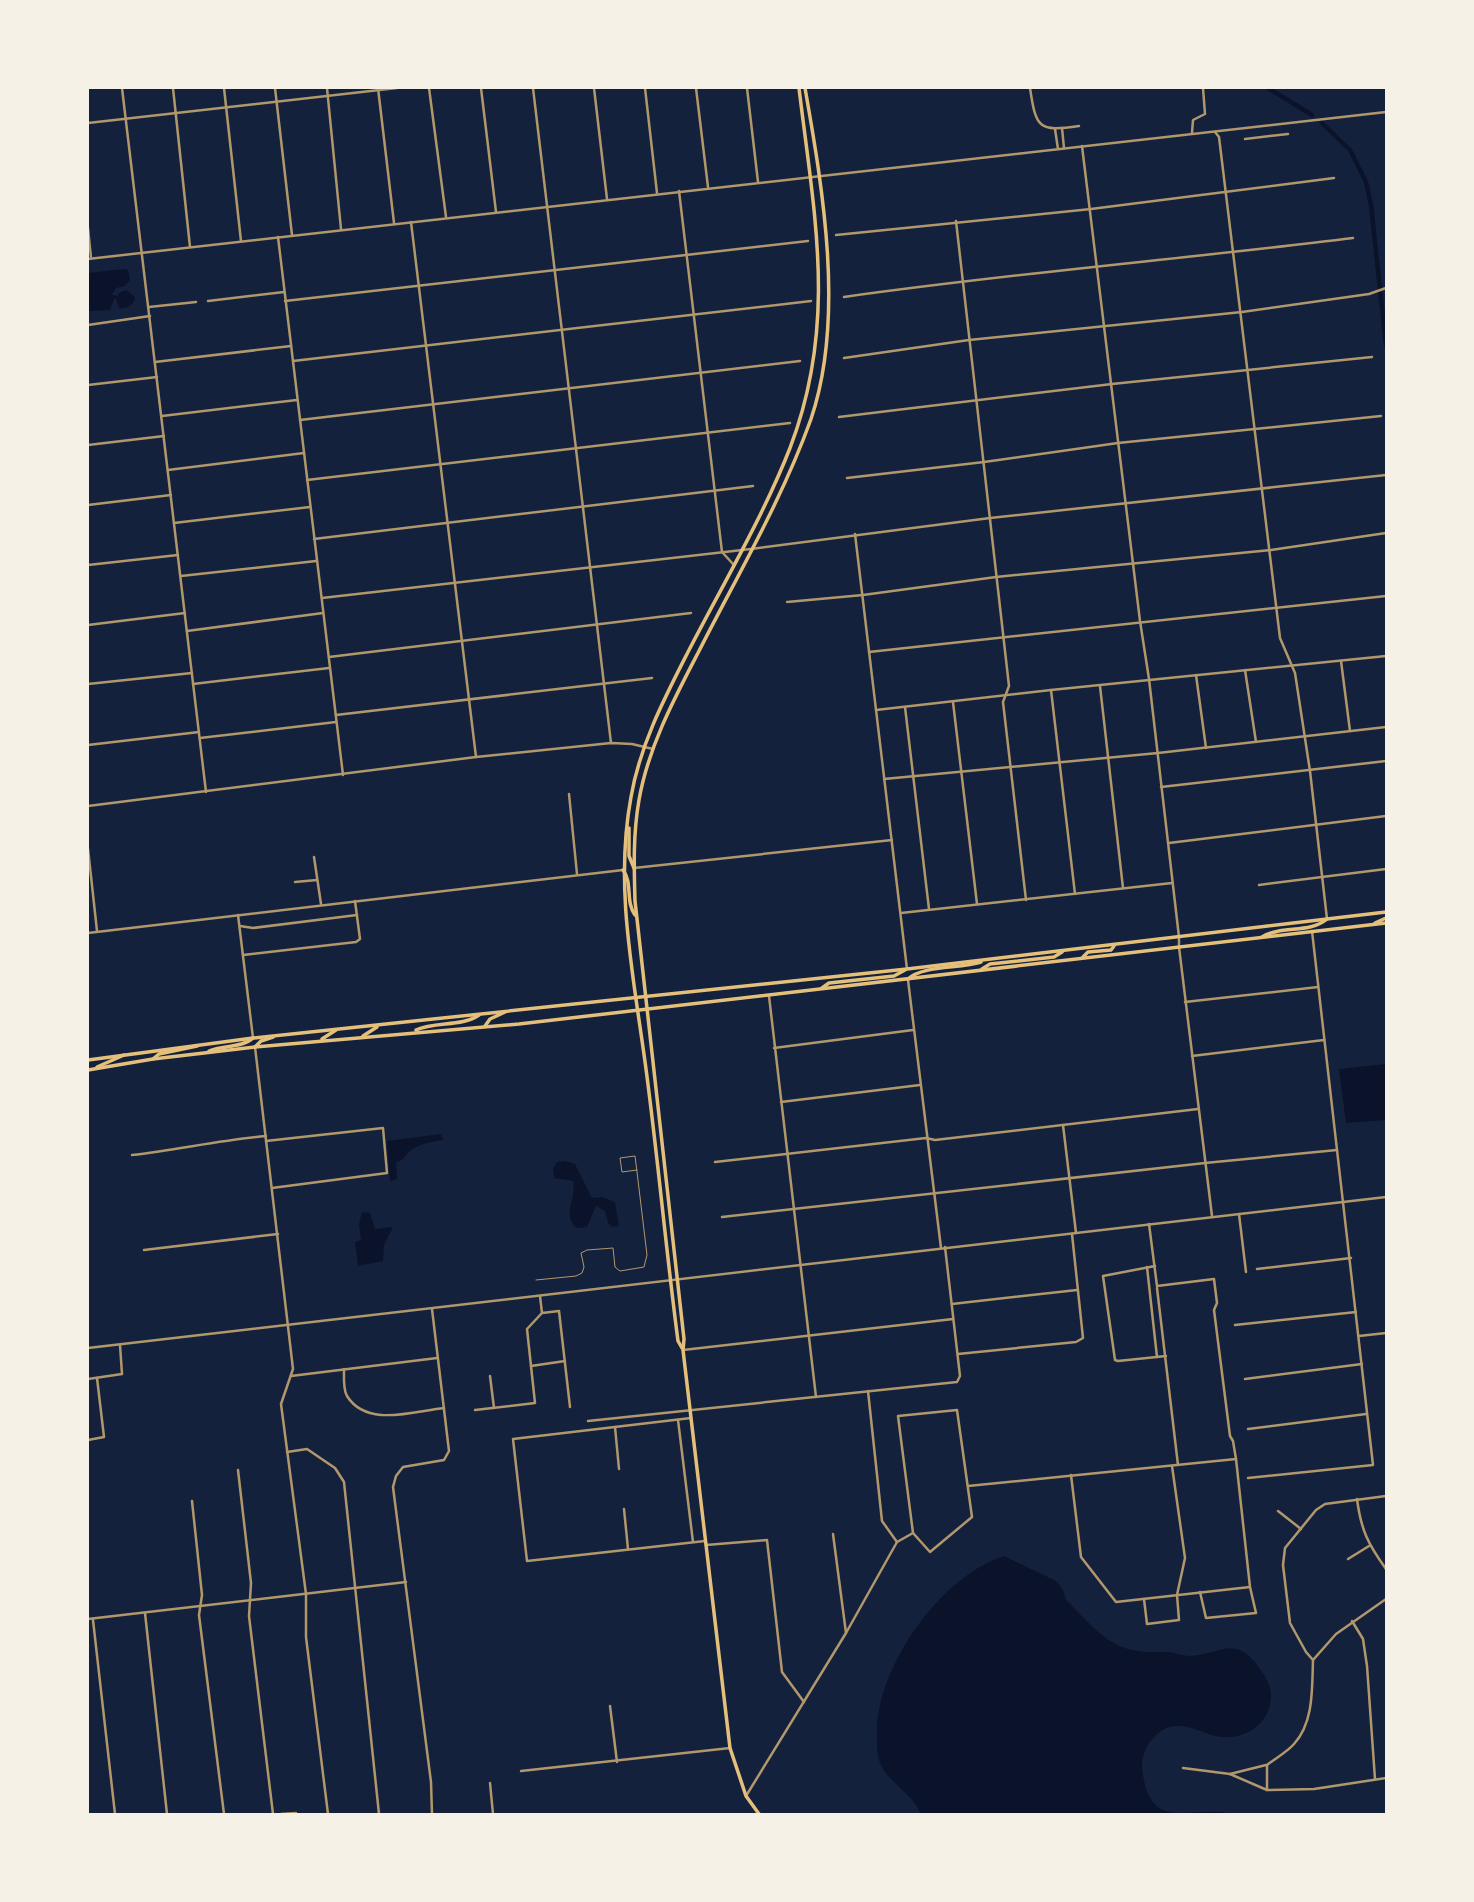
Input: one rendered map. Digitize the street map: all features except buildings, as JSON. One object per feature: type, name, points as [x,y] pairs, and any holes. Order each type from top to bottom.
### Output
[{"type":"main road","points":[[683,1350],[678,1341],[628,945],[623,870],[631,796],[644,746],[665,696],[789,449],[809,384],[817,334],[820,276],[811,176],[799,88]]},
{"type":"main road","points":[[759,1815],[747,1796],[730,1748],[683,1350],[678,1279],[636,917],[634,868],[639,798],[653,749],[673,701],[787,477],[811,416],[822,369],[829,323],[829,277],[805,88]]},
{"type":"main road","points":[[628,819],[629,856],[634,868]]},
{"type":"main road","points":[[623,870],[628,876],[630,905],[636,917]]},
{"type":"main road","points":[[88,1060],[278,1035],[907,969],[1387,912]]},
{"type":"main road","points":[[1260,938],[1272,931],[1316,926],[1327,919]]},
{"type":"main road","points":[[90,1070],[153,1059],[255,1047],[769,996],[1260,938],[1387,920]]},
{"type":"main road","points":[[1082,958],[1088,952],[1111,950],[1115,945]]},
{"type":"main road","points":[[980,970],[990,964],[1054,957],[1065,950]]},
{"type":"main road","points":[[908,979],[920,972],[969,966],[986,960]]},
{"type":"main road","points":[[820,989],[829,984],[894,975],[907,969]]},
{"type":"main road","points":[[485,1026],[490,1019],[509,1010]]},
{"type":"main road","points":[[411,1032],[427,1025],[472,1020],[481,1014]]},
{"type":"main road","points":[[363,1036],[382,1024]]},
{"type":"main road","points":[[320,1040],[338,1029]]},
{"type":"main road","points":[[255,1047],[261,1041],[278,1035]]},
{"type":"main road","points":[[204,1054],[218,1047],[248,1042],[253,1038]]},
{"type":"main road","points":[[153,1059],[159,1054],[202,1044]]},
{"type":"main road","points":[[90,1070],[122,1058],[125,1054]]},
{"type":"street","points":[[122,88],[206,792]]},
{"type":"street","points":[[173,88],[190,247]]},
{"type":"street","points":[[224,88],[241,241]]},
{"type":"street","points":[[275,88],[292,235]]},
{"type":"street","points":[[327,88],[341,229]]},
{"type":"street","points":[[88,123],[397,88]]},
{"type":"street","points":[[429,88],[446,217]]},
{"type":"street","points":[[481,88],[496,212]]},
{"type":"street","points":[[533,88],[611,743]]},
{"type":"street","points":[[594,88],[607,199]]},
{"type":"street","points":[[645,88],[657,193]]},
{"type":"street","points":[[696,88],[708,187]]},
{"type":"street","points":[[747,88],[758,182]]},
{"type":"street","points":[[1030,88],[1034,114],[1042,125],[1055,129],[1079,126]]},
{"type":"street","points":[[1192,133],[1192,120],[1205,114],[1203,88]]},
{"type":"street","points":[[378,89],[394,223]]},
{"type":"street","points":[[88,228],[89,258],[1387,112]]},
{"type":"street","points":[[1265,126],[1267,137]]},
{"type":"street","points":[[1062,128],[1064,148]]},
{"type":"street","points":[[1055,129],[1058,149]]},
{"type":"street","points":[[1214,132],[1219,137],[1242,312],[1280,638],[1293,666],[1310,771],[1327,919]]},
{"type":"street","points":[[1245,139],[1288,134]]},
{"type":"street","points":[[1082,146],[1169,843],[1185,1002],[1212,1217]]},
{"type":"street","points":[[836,235],[1091,209],[1334,178]]},
{"type":"street","points":[[679,191],[722,551],[733,564]]},
{"type":"street","points":[[411,221],[476,757]]},
{"type":"street","points":[[956,221],[1009,686],[1003,702],[1026,900]]},
{"type":"street","points":[[278,237],[343,775]]},
{"type":"street","points":[[844,297],[962,280],[1099,268],[1353,239]]},
{"type":"street","points":[[285,301],[808,241]]},
{"type":"street","points":[[844,358],[969,340],[1242,312],[1386,288]]},
{"type":"street","points":[[208,301],[284,292]]},
{"type":"street","points":[[293,361],[811,301]]},
{"type":"street","points":[[149,307],[196,302]]},
{"type":"street","points":[[88,325],[150,316]]},
{"type":"street","points":[[155,362],[291,346]]},
{"type":"street","points":[[839,417],[976,399],[1372,357]]},
{"type":"street","points":[[300,420],[800,361]]},
{"type":"street","points":[[88,385],[157,377]]},
{"type":"street","points":[[162,416],[298,400]]},
{"type":"street","points":[[847,478],[1118,443],[1381,416]]},
{"type":"street","points":[[307,480],[790,422]]},
{"type":"street","points":[[88,445],[164,436]]},
{"type":"street","points":[[168,470],[304,453]]},
{"type":"street","points":[[322,598],[751,549],[990,518],[1387,475]]},
{"type":"street","points":[[314,539],[753,486]]},
{"type":"street","points":[[88,505],[171,495]]},
{"type":"street","points":[[174,523],[310,507]]},
{"type":"street","points":[[787,602],[996,577],[1270,550],[1387,533]]},
{"type":"street","points":[[855,534],[907,969]]},
{"type":"street","points":[[88,565],[178,555]]},
{"type":"street","points":[[181,576],[317,561]]},
{"type":"street","points":[[869,652],[1387,596]]},
{"type":"street","points":[[88,625],[185,613]]},
{"type":"street","points":[[187,631],[323,613]]},
{"type":"street","points":[[329,657],[691,613]]},
{"type":"street","points":[[876,710],[1387,656]]},
{"type":"street","points":[[1341,660],[1350,730]]},
{"type":"street","points":[[193,684],[330,668]]},
{"type":"street","points":[[1245,670],[1256,742]]},
{"type":"street","points":[[88,684],[192,673]]},
{"type":"street","points":[[1196,675],[1206,748]]},
{"type":"street","points":[[336,715],[652,678]]},
{"type":"street","points":[[1100,686],[1123,888]]},
{"type":"street","points":[[1051,690],[1074,894]]},
{"type":"street","points":[[953,701],[977,904]]},
{"type":"street","points":[[905,707],[929,909]]},
{"type":"street","points":[[200,738],[337,722]]},
{"type":"street","points":[[884,779],[1305,738],[1387,727]]},
{"type":"street","points":[[88,745],[199,732]]},
{"type":"street","points":[[88,806],[476,757],[611,743],[653,749]]},
{"type":"street","points":[[1161,787],[1387,761]]},
{"type":"street","points":[[569,794],[576,873]]},
{"type":"street","points":[[1169,843],[1387,816]]},
{"type":"street","points":[[634,868],[892,840]]},
{"type":"street","points":[[88,849],[97,931]]},
{"type":"street","points":[[314,857],[321,904]]},
{"type":"street","points":[[1259,885],[1387,869]]},
{"type":"street","points":[[88,933],[576,873],[623,870]]},
{"type":"street","points":[[295,882],[317,880]]},
{"type":"street","points":[[901,913],[1173,883]]},
{"type":"street","points":[[243,955],[359,940],[355,901]]},
{"type":"street","points":[[238,915],[253,1038]]},
{"type":"street","points":[[240,926],[253,928],[356,915]]},
{"type":"street","points":[[1248,1478],[1373,1465],[1312,931]]},
{"type":"street","points":[[588,1421],[957,1382],[960,1376],[958,1354],[926,1138],[908,979]]},
{"type":"street","points":[[1185,1002],[1319,987]]},
{"type":"street","points":[[769,996],[816,1397]]},
{"type":"street","points":[[774,1048],[913,1030]]},
{"type":"street","points":[[1192,1056],[1324,1040]]},
{"type":"street","points":[[255,1047],[293,1369],[281,1404],[306,1594],[306,1637],[328,1815]]},
{"type":"street","points":[[781,1102],[920,1085]]},
{"type":"street","points":[[715,1162],[926,1138],[935,1140],[1198,1109]]},
{"type":"street","points":[[958,1354],[1076,1342],[1083,1338],[1063,1125]]},
{"type":"street","points":[[132,1155],[208,1143],[383,1128],[387,1173],[272,1188]]},
{"type":"street","points":[[722,1217],[1337,1150]]},
{"type":"street","points":[[88,1348],[1387,1197]]},
{"type":"street","points":[[1239,1214],[1246,1272]]},
{"type":"street","points":[[1149,1224],[1178,1465]]},
{"type":"street","points":[[144,1250],[278,1234]]},
{"type":"street","points":[[1257,1269],[1351,1258]]},
{"type":"street","points":[[1154,1266],[1103,1276],[1115,1360],[1166,1356]]},
{"type":"street","points":[[1147,1267],[1157,1357]]},
{"type":"street","points":[[1157,1286],[1214,1279],[1217,1303],[1214,1310],[1255,1613],[1206,1618],[1200,1592]]},
{"type":"street","points":[[951,1304],[1077,1290]]},
{"type":"street","points":[[540,1296],[542,1313]]},
{"type":"street","points":[[432,1309],[449,1451],[443,1461],[403,1467],[396,1476],[393,1487],[431,1782],[432,1815]]},
{"type":"street","points":[[475,1410],[535,1403],[527,1329],[542,1313],[559,1311],[570,1407]]},
{"type":"street","points":[[1235,1325],[1356,1312]]},
{"type":"street","points":[[683,1350],[953,1319]]},
{"type":"street","points":[[1359,1336],[1387,1333]]},
{"type":"street","points":[[88,1379],[122,1374],[120,1345]]},
{"type":"street","points":[[291,1376],[437,1358]]},
{"type":"street","points":[[531,1366],[565,1361]]},
{"type":"street","points":[[1245,1379],[1362,1364]]},
{"type":"street","points":[[344,1369],[346,1395],[362,1411],[376,1416],[444,1408]]},
{"type":"street","points":[[490,1376],[494,1408]]},
{"type":"street","points":[[88,1440],[104,1437],[97,1378]]},
{"type":"street","points":[[867,1391],[882,1521],[897,1542]]},
{"type":"street","points":[[957,1410],[968,1486],[972,1517],[930,1552],[913,1533],[898,1416],[957,1410]]},
{"type":"street","points":[[1248,1429],[1368,1414]]},
{"type":"street","points":[[691,1418],[513,1439],[527,1561],[693,1542],[767,1541],[782,1672],[804,1702]]},
{"type":"street","points":[[678,1420],[693,1542]]},
{"type":"street","points":[[615,1427],[620,1469]]},
{"type":"street","points":[[287,1452],[307,1448],[334,1468],[344,1482],[379,1815]]},
{"type":"street","points":[[968,1486],[1236,1460]]},
{"type":"street","points":[[1144,1599],[1147,1623],[1180,1620],[1177,1595],[1185,1558],[1172,1466]]},
{"type":"street","points":[[238,1470],[251,1583],[249,1616],[273,1815]]},
{"type":"street","points":[[1071,1475],[1081,1557],[1116,1602],[1250,1587]]},
{"type":"street","points":[[1313,1660],[1290,1623],[1283,1565],[1285,1548],[1316,1510],[1325,1504],[1387,1496]]},
{"type":"street","points":[[1357,1499],[1360,1523],[1369,1546],[1387,1569]]},
{"type":"street","points":[[192,1501],[202,1595],[199,1615],[223,1815]]},
{"type":"street","points":[[624,1509],[628,1549]]},
{"type":"street","points":[[1278,1511],[1301,1529]]},
{"type":"street","points":[[747,1796],[846,1633],[897,1542],[913,1533]]},
{"type":"street","points":[[833,1534],[846,1633]]},
{"type":"street","points":[[1348,1559],[1369,1546]]},
{"type":"street","points":[[115,1815],[90,1619],[406,1582]]},
{"type":"street","points":[[1230,1774],[1267,1765],[1292,1746],[1305,1726],[1312,1696],[1313,1660],[1336,1634],[1387,1599]]},
{"type":"street","points":[[145,1612],[167,1815]]},
{"type":"street","points":[[1352,1621],[1363,1639],[1367,1666],[1375,1779]]},
{"type":"street","points":[[610,1706],[617,1762]]},
{"type":"street","points":[[521,1771],[730,1748]]},
{"type":"street","points":[[1267,1765],[1267,1790]]},
{"type":"street","points":[[1183,1768],[1230,1774],[1267,1790],[1314,1788],[1387,1778]]},
{"type":"street","points":[[490,1783],[493,1815]]},
{"type":"street","points":[[281,1815],[296,1813]]},
{"type":"lane","points":[[536,1280],[582,1273],[584,1267],[581,1253],[587,1250],[613,1248],[617,1270],[644,1267],[647,1255],[637,1170],[635,1156],[620,1158],[622,1172],[637,1170]]},
{"type":"water","points":[[128,270],[130,280],[125,286],[116,288],[112,295],[118,296],[126,290],[135,297],[132,304],[119,308],[114,299],[110,310],[88,311],[88,273]]},
{"type":"water","points":[[1386,1064],[1386,1120],[1346,1123],[1339,1069]]},
{"type":"water","points":[[441,1134],[443,1140],[416,1147],[396,1162],[397,1179],[390,1181],[387,1141]]},
{"type":"water","points":[[557,1162],[575,1164],[592,1198],[602,1197],[615,1202],[619,1226],[612,1227],[605,1211],[596,1206],[587,1227],[577,1228],[572,1223],[570,1212],[573,1181],[554,1178],[553,1169]]},
{"type":"water","points":[[362,1212],[370,1213],[375,1229],[393,1227],[384,1245],[383,1261],[358,1266],[355,1242],[361,1240],[359,1224]]},
{"type":"water","points":[[1004,1556],[1056,1581],[1066,1600],[1114,1644],[1140,1651],[1190,1656],[1234,1648],[1249,1656],[1264,1675],[1271,1693],[1268,1712],[1257,1726],[1232,1737],[1214,1736],[1184,1726],[1169,1727],[1150,1742],[1142,1762],[1146,1788],[1153,1802],[1162,1810],[1174,1813],[1234,1814],[921,1814],[912,1800],[885,1772],[879,1759],[879,1712],[886,1685],[899,1656],[935,1605],[957,1583],[980,1567]]},
{"type":"waterway","points":[[1268,88],[1312,115]]},
{"type":"waterway","points":[[1322,123],[1350,150],[1366,182],[1371,205],[1386,345]]}]
